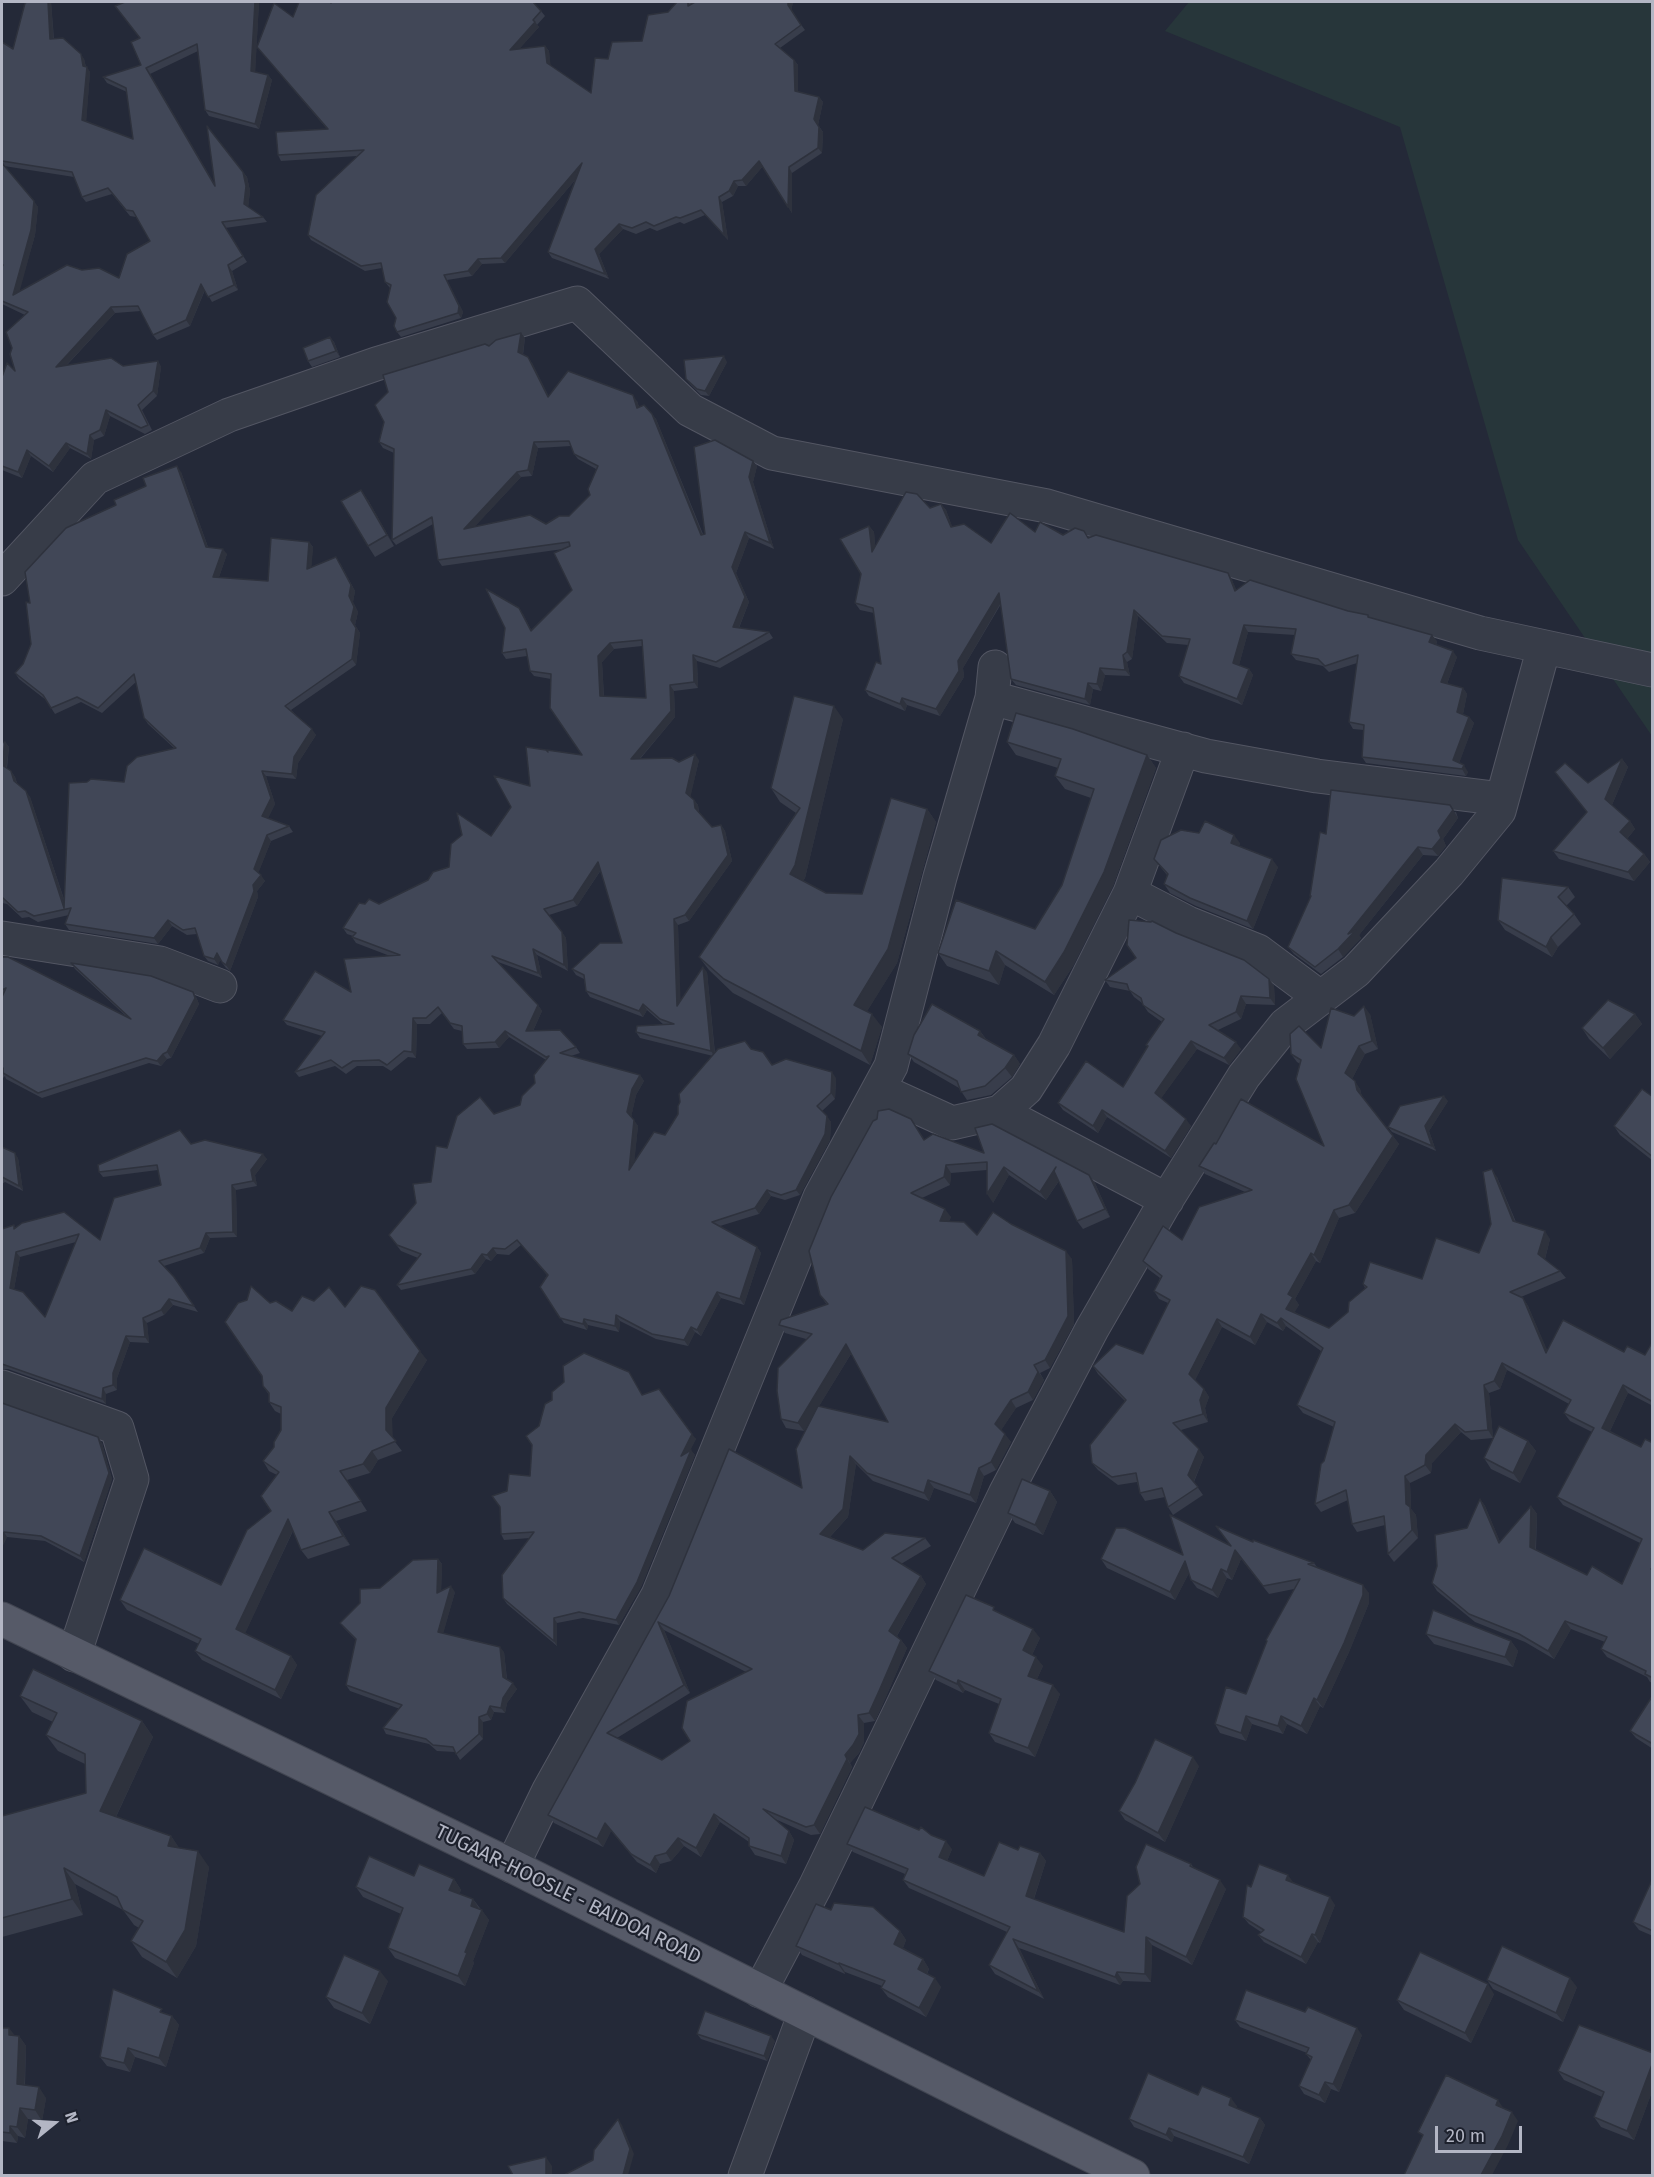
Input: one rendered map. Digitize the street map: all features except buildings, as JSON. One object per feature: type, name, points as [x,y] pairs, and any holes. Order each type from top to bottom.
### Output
[{"type":"main road","name":"TUGAAR-HOOSLE - BAIDOA ROAD","points":[[2,1619],[512,1866],[1133,2175]]},
{"type":"street","points":[[2,579],[95,478],[229,415],[376,364],[577,303],[690,410],[772,453],[1047,506],[1480,633],[1653,670]]},
{"type":"street","points":[[760,1991],[815,1887],[1005,1494],[1092,1329],[1167,1200],[1244,1076],[1285,1025],[1356,972],[1449,872],[1499,811],[1544,646]]},
{"type":"street","points":[[512,1866],[549,1790],[658,1595],[820,1197],[891,1066],[993,682],[1206,756],[1317,776],[1502,799]]},
{"type":"street","points":[[871,1103],[895,1097],[952,1124],[1000,1112],[1026,1089],[1054,1045],[1130,893],[1183,749]]},
{"type":"street","points":[[1130,893],[1188,922],[1258,951],[1321,998]]},
{"type":"street","points":[[2,938],[160,963],[220,986]]},
{"type":"street","points":[[1000,1112],[1167,1200]]},
{"type":"street","points":[[2,1388],[117,1428],[132,1479],[74,1655]]},
{"type":"street","points":[[745,2175],[805,2013]]},
{"type":"shaded area","points":[[1189,2],[1652,2],[1652,736],[1518,540],[1400,127],[1165,31]]}]
